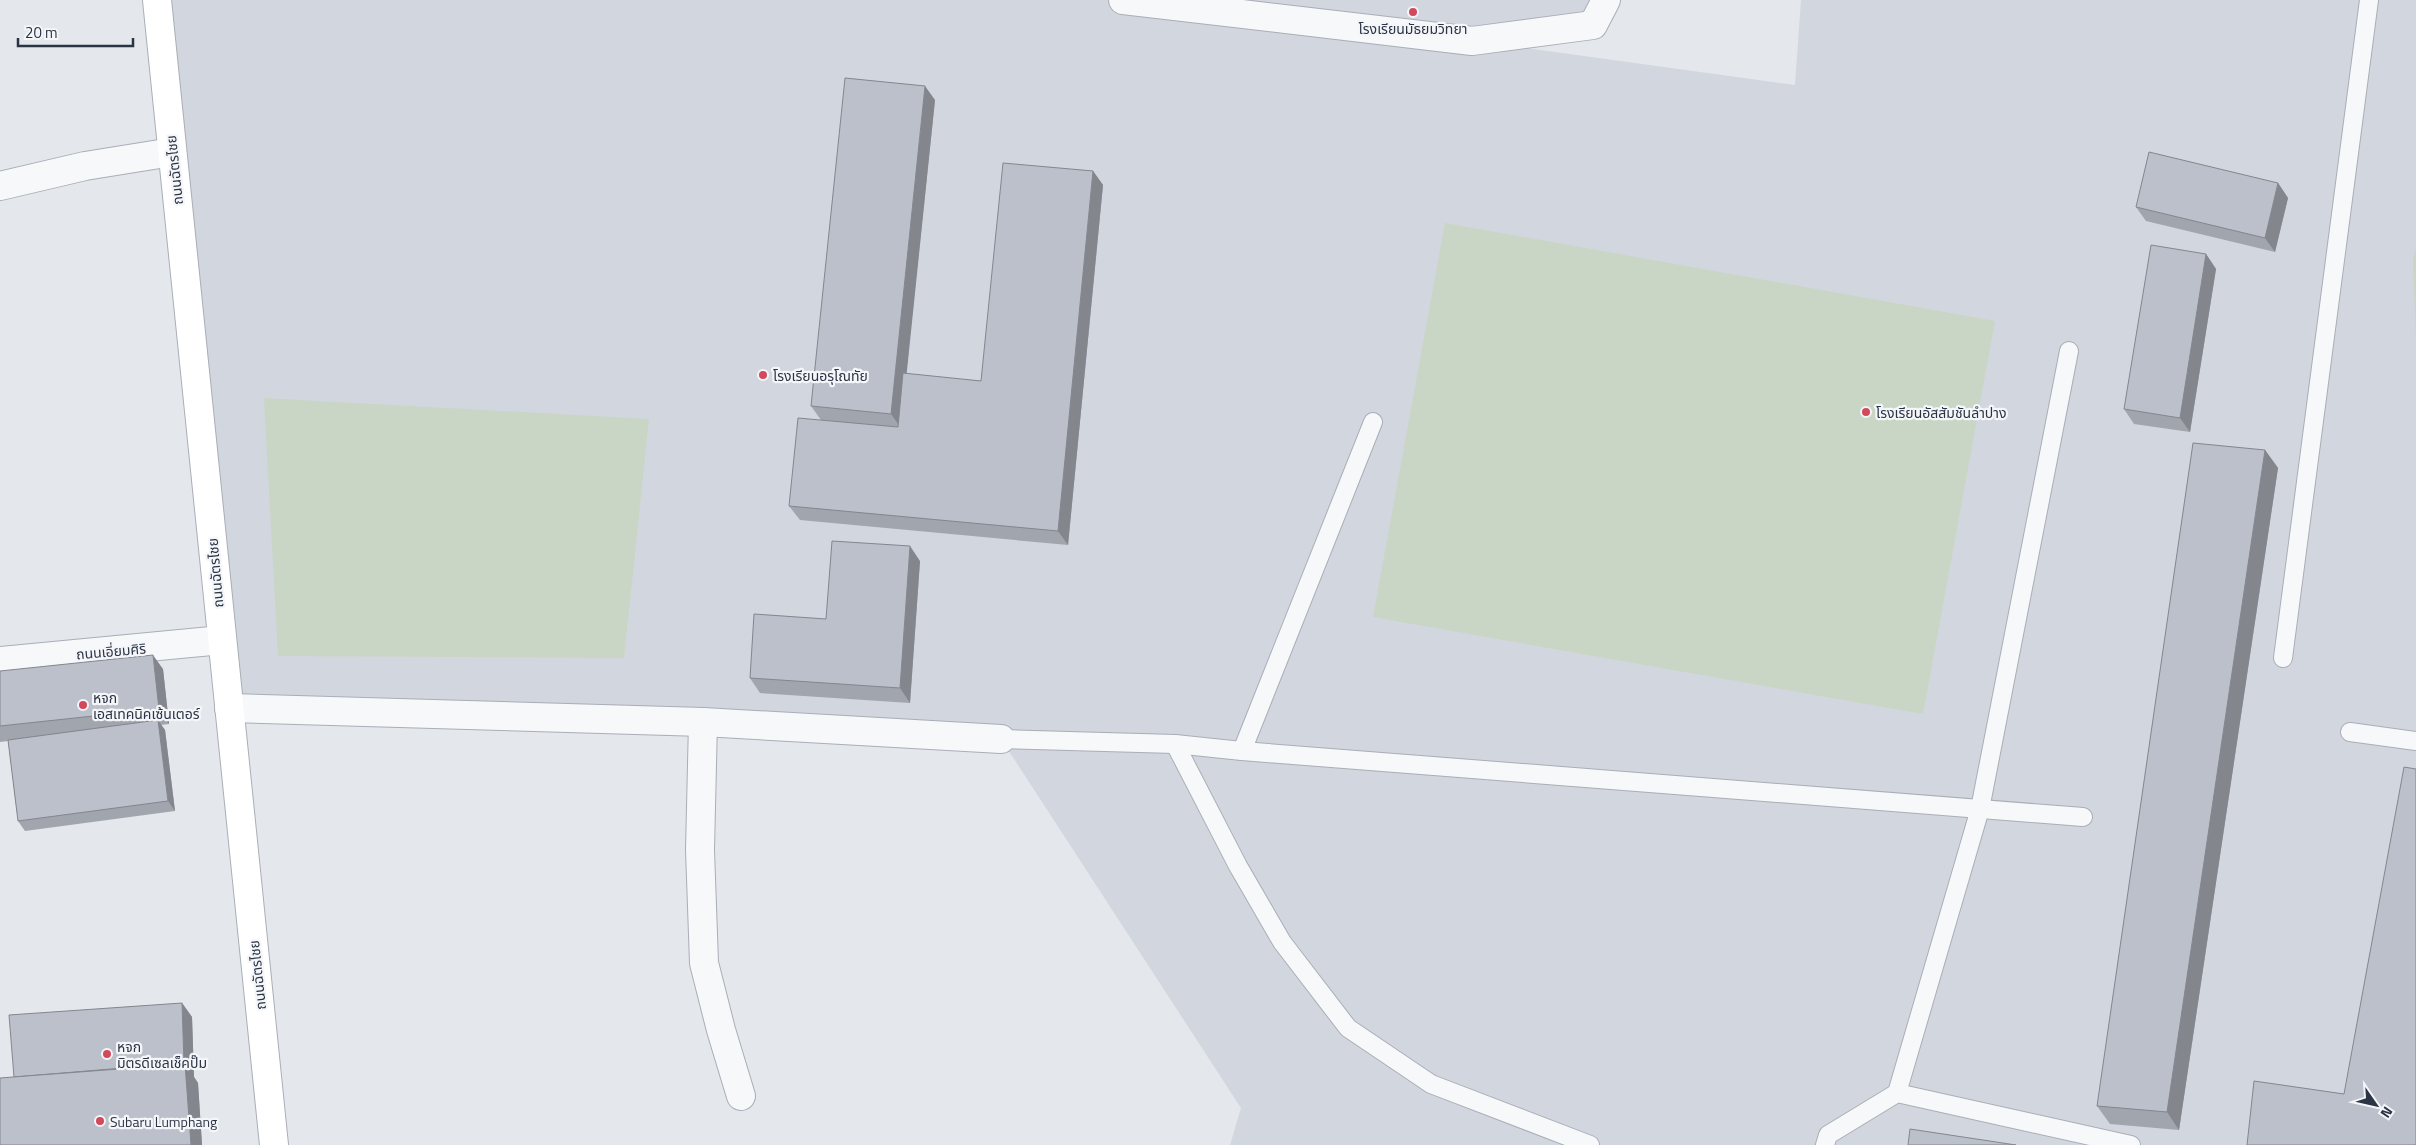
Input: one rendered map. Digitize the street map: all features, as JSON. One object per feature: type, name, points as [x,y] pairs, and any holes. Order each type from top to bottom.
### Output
[{"type":"main road","name":"ถนนฉัตรไชย","points":[[157,0],[274,1145]]},
{"type":"street","points":[[1123,0],[1472,41],[1593,25],[1606,0]]},
{"type":"street","points":[[0,186],[85,166],[172,152]]},
{"type":"street","name":"ถนนเอี่ยมศิริ","points":[[0,662],[222,640]]},
{"type":"street","points":[[229,708],[702,722],[1001,739]]},
{"type":"street","points":[[702,722],[700,850],[704,963],[721,1030],[741,1096]]},
{"type":"lane","points":[[2283,658],[2370,0]]},
{"type":"lane","points":[[1825,1145],[1828,1136],[1897,1093],[1980,809],[2069,351]]},
{"type":"lane","points":[[1242,751],[1373,422]]},
{"type":"lane","points":[[2350,732],[2416,741]]},
{"type":"lane","points":[[1001,739],[1176,744],[1242,751],[2084,817]]},
{"type":"lane","points":[[1176,744],[1238,866],[1282,942],[1348,1028],[1431,1084],[1590,1145]]},
{"type":"lane","points":[[1897,1093],[2131,1145]]},
{"type":"shaded area","name":"โรงเรียนอัสสัมชันลำปาง","points":[[156,0],[1606,0],[1593,25],[1474,41],[1795,85],[1801,0],[2416,0],[2416,1145],[1230,1145],[1241,1108],[1001,739],[229,708]]},
{"type":"green space","points":[[1445,223],[1995,321],[1923,714],[1373,617]]},
{"type":"green space","points":[[2416,249],[2416,341],[2413,258]]},
{"type":"green space","points":[[264,398],[649,419],[624,658],[278,656]]},
{"type":"building","points":[[845,78],[925,86],[891,414],[811,406]]},
{"type":"building","points":[[2149,152],[2278,183],[2265,238],[2136,207]]},
{"type":"building","points":[[1003,163],[1093,171],[1058,531],[789,506],[798,418],[898,427],[903,373],[981,381]]},
{"type":"building","points":[[2151,245],[2206,254],[2180,418],[2124,409]]},
{"type":"building","points":[[2193,443],[2265,450],[2167,1112],[2097,1106]]},
{"type":"building","points":[[832,541],[910,546],[900,688],[750,678],[754,614],[826,619]]},
{"type":"building","name":"หจก เอสเทคนิคเซ้นเตอร์","points":[[153,655],[159,709],[0,726],[0,671]]},
{"type":"building","points":[[158,720],[168,801],[18,821],[8,740]]},
{"type":"building","points":[[2404,767],[2416,769],[2416,1145],[2247,1145],[2254,1081],[2344,1094]]},
{"type":"building","name":"หจก มิตรดีเซลเช็คปั๊ม","points":[[182,1003],[184,1063],[14,1077],[9,1015]]},
{"type":"building","name":"Subaru Lumphang","points":[[185,1064],[191,1145],[0,1145],[0,1078]]},
{"type":"building","points":[[1910,1129],[2016,1145],[1908,1145]]},
{"type":"place","name":"โรงเรียนมัธยมวิทยา","points":[[1413,12]]},
{"type":"place","name":"โรงเรียนอรุโณทัย","points":[[763,375]]},
{"type":"place","name":"โรงเรียนอัสสัมชันลำปาง","points":[[1866,412]]},
{"type":"place","name":"หจก เอสเทคนิคเซ้นเตอร์","points":[[83,705]]},
{"type":"place","name":"หจก มิตรดีเซลเช็คปั๊ม","points":[[107,1054]]},
{"type":"place","name":"Subaru Lumphang","points":[[100,1121]]}]
